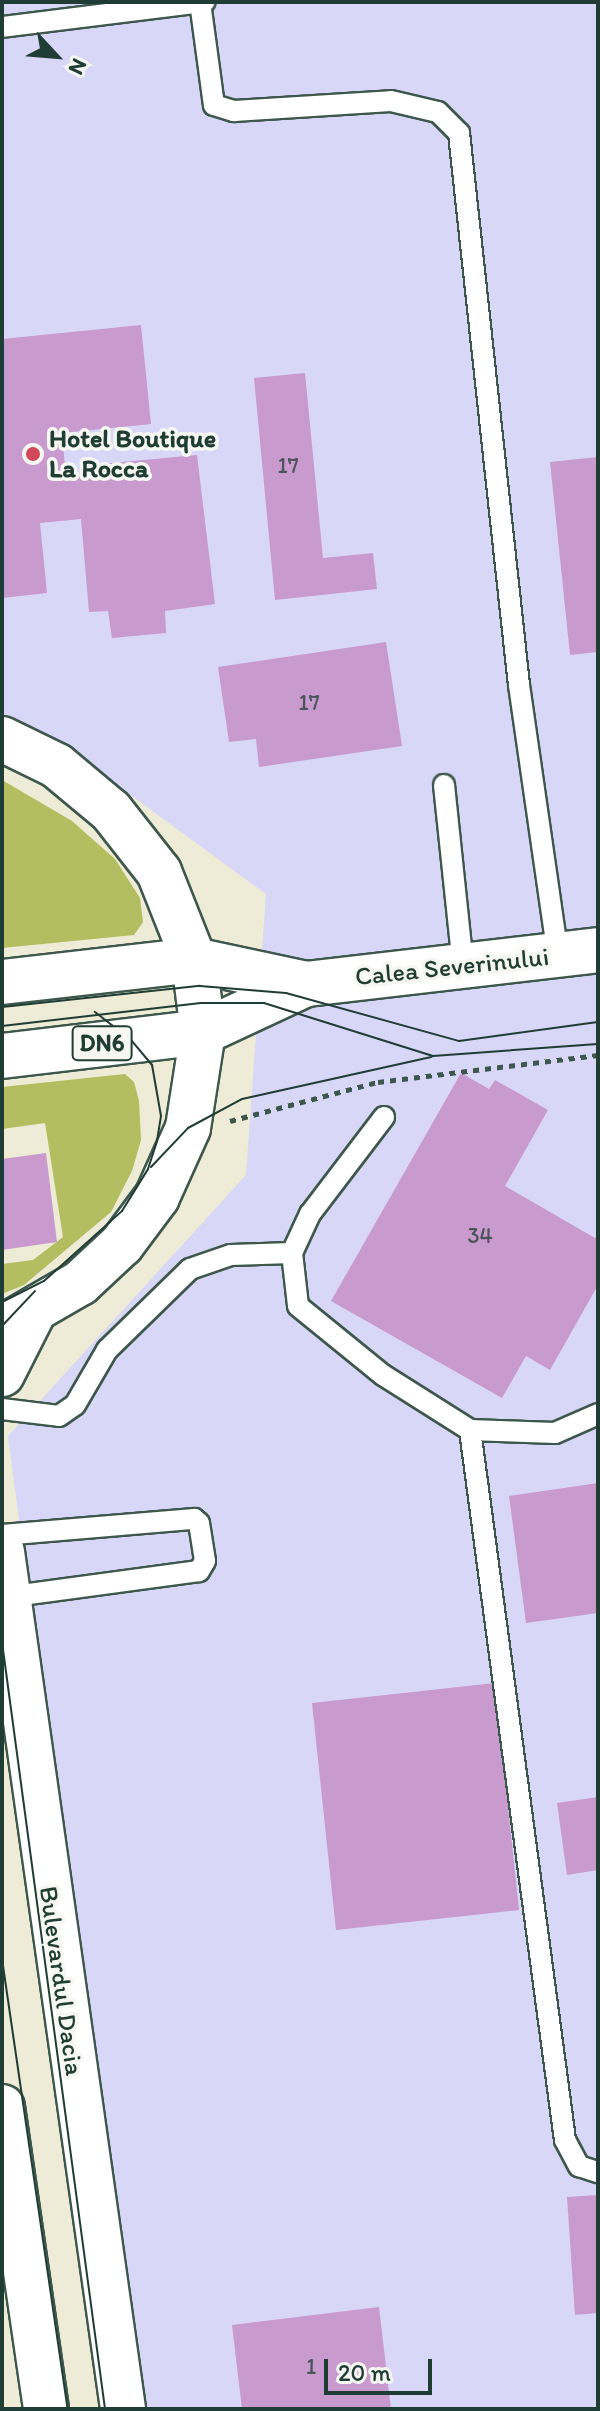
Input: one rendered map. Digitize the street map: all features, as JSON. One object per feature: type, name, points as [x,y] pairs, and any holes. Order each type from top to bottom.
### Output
[{"type":"main road","points":[[2,739],[57,766],[111,811],[159,872],[194,960],[203,1032],[199,1074],[178,1154],[157,1197],[122,1244],[80,1283],[17,1320],[2,1374]]},
{"type":"main road","name":"Calea Severinului","points":[[2,1056],[203,1032],[306,984],[578,952]]},
{"type":"main road","name":"Calea Severinului","points":[[2,982],[194,960],[306,984]]},
{"type":"main road","name":"Bulevardul Dacia","points":[[2,1552],[123,2409]]},
{"type":"main road","points":[[2,2107],[46,2409]]},
{"type":"lane","points":[[2,27],[202,2],[214,105],[234,111],[391,101],[438,112],[459,133],[519,685],[578,952]]},
{"type":"lane","points":[[444,785],[463,966]]},
{"type":"lane","points":[[384,1117],[310,1214],[292,1253],[298,1306],[383,1375],[470,1430],[555,1433],[598,1414]]},
{"type":"lane","points":[[2,1409],[59,1416],[75,1405],[107,1350],[190,1269],[231,1255],[292,1253]]},
{"type":"lane","points":[[470,1430],[565,2140],[579,2166],[598,2172]]},
{"type":"lane","points":[[2,1535],[194,1519],[199,1523],[205,1561],[199,1571],[7,1597]]},
{"type":"path","points":[[178,1154],[236,1117],[378,1082],[598,1055]]},
{"type":"shaded area","points":[[2,2],[598,2],[598,2409],[135,2409],[8,1436],[246,1175],[266,894],[54,739],[2,714]]},
{"type":"green space","points":[[2,780],[72,821],[115,859],[140,898],[143,922],[134,935],[2,948]]},
{"type":"green space","points":[[125,1074],[134,1082],[139,1101],[141,1140],[132,1171],[111,1212],[24,1285],[2,1294],[2,1264],[33,1260],[63,1237],[45,1123],[2,1129],[2,1087]]},
{"type":"building","points":[[141,325],[151,424],[62,433],[66,478],[87,475],[90,465],[197,455],[215,604],[165,611],[166,633],[112,638],[108,611],[89,612],[81,519],[40,523],[47,593],[2,598],[2,339]]},
{"type":"building","points":[[305,373],[323,558],[373,553],[377,589],[275,600],[254,378]]},
{"type":"building","points":[[598,457],[598,652],[570,655],[550,462]]},
{"type":"building","points":[[386,642],[402,746],[259,767],[256,739],[229,742],[218,667]]},
{"type":"building","points":[[461,1073],[489,1089],[495,1080],[548,1110],[505,1186],[595,1238],[598,1233],[598,1285],[550,1370],[526,1356],[502,1398],[331,1301]]},
{"type":"building","points":[[46,1153],[57,1242],[2,1250],[2,1159]]},
{"type":"building","points":[[598,1483],[598,1613],[526,1623],[509,1496]]},
{"type":"building","points":[[495,1683],[519,1910],[336,1930],[312,1703]]},
{"type":"building","points":[[598,1797],[598,1870],[567,1875],[557,1803]]},
{"type":"building","points":[[598,2195],[598,2313],[575,2315],[567,2197]]},
{"type":"building","points":[[379,2307],[391,2409],[242,2409],[232,2325]]},
{"type":"tram line","points":[[2,1007],[200,986],[286,993],[459,1041],[598,1022]]},
{"type":"tram line","points":[[2,1026],[201,1003],[264,1003],[433,1056],[598,1044]]},
{"type":"tram line","points":[[2,1302],[44,1281],[122,1211],[148,1169],[157,1141],[161,1116],[152,1065],[131,1040],[95,1012]]},
{"type":"tram line","points":[[151,1167],[188,1128],[242,1099],[431,1057]]},
{"type":"tram line","points":[[2,1326],[35,1291]]},
{"type":"tram line","points":[[2,1642],[105,2409]]},
{"type":"tram line","points":[[2,1959],[68,2409]]},
{"type":"place","name":"Hotel Boutique La Rocca","points":[[33,454]]}]
